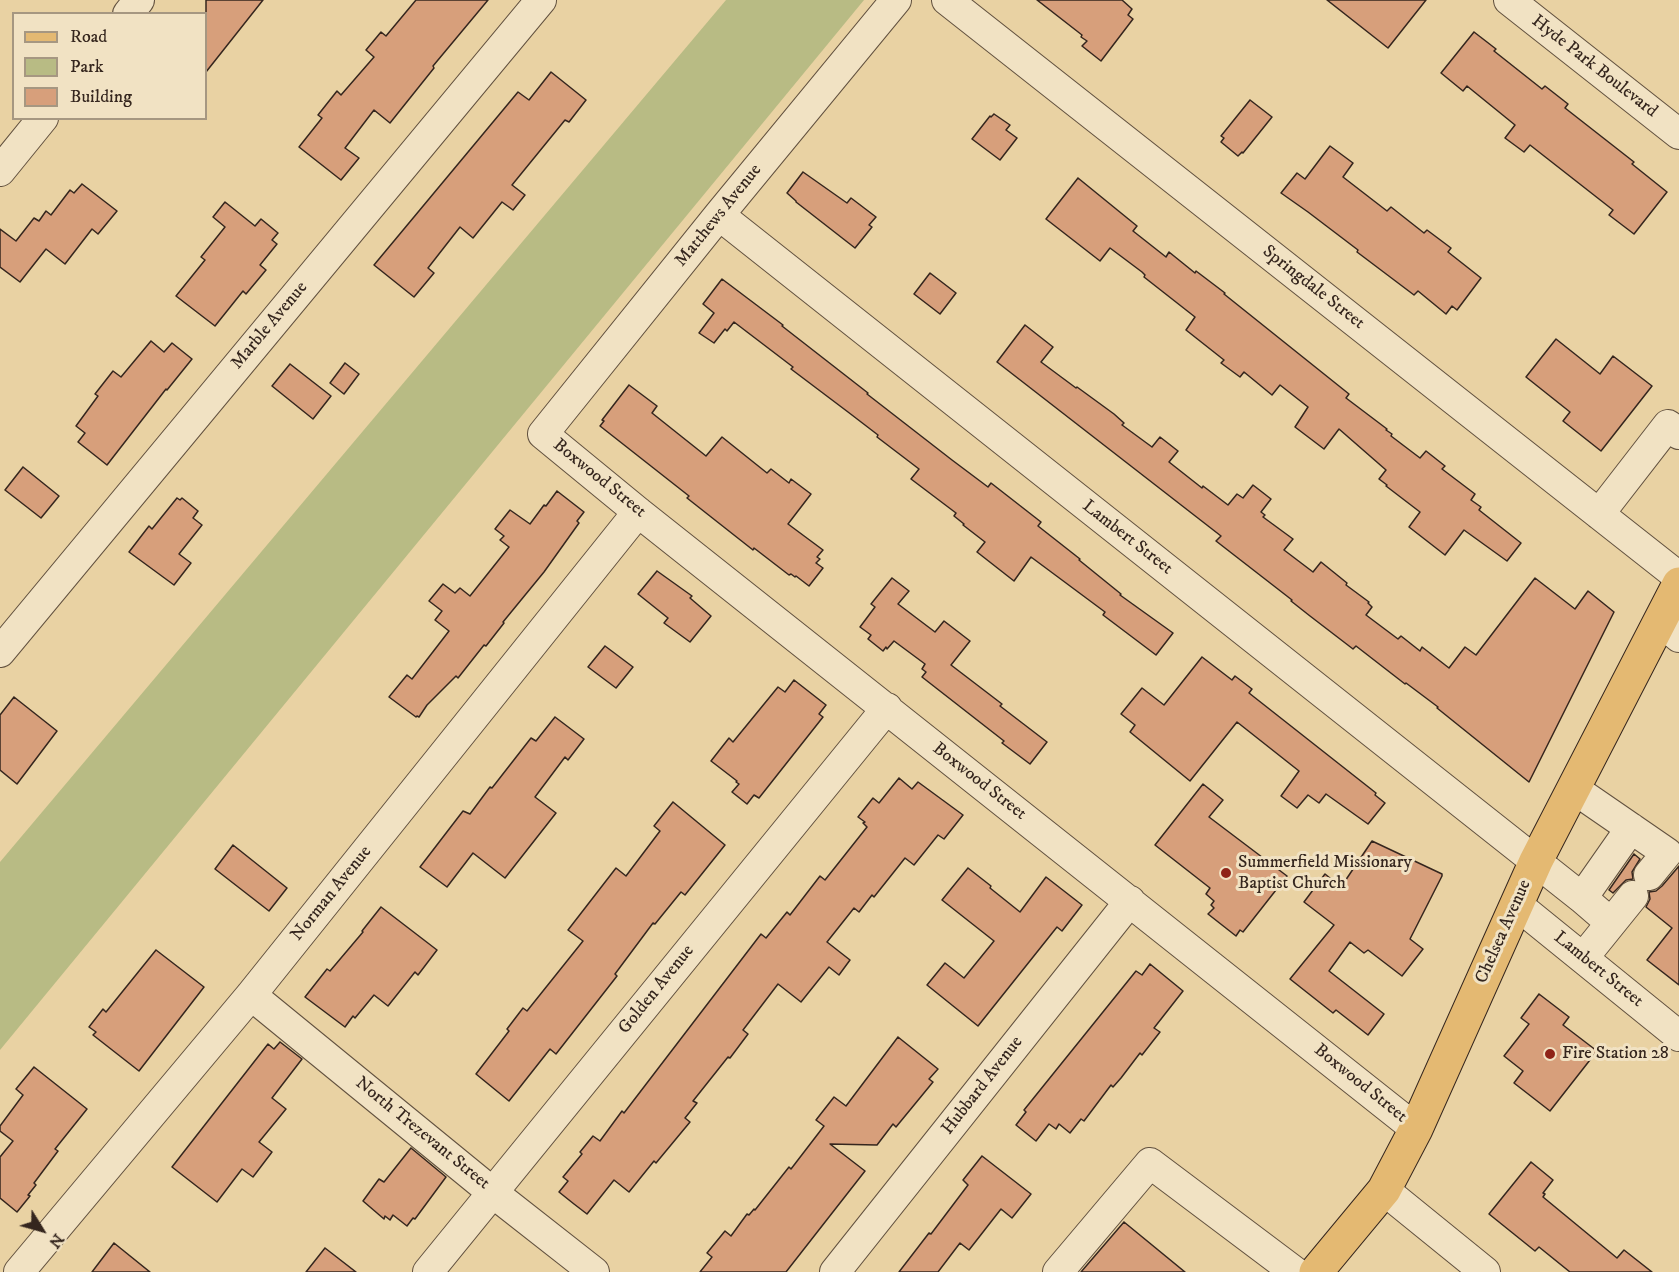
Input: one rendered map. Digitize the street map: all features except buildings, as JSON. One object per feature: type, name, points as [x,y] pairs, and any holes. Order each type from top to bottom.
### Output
[{"type":"main road","name":"Chelsea Avenue","points":[[1316,1272],[1384,1190],[1416,1129],[1536,861],[1574,789],[1669,629],[1679,584]]},
{"type":"street","points":[[130,12],[139,0]]},
{"type":"street","name":"Marble Avenue","points":[[0,651],[541,0]]},
{"type":"street","name":"Matthews Avenue","points":[[543,434],[896,0]]},
{"type":"street","name":"Springdale Street","points":[[947,0],[1679,577]]},
{"type":"street","name":"Hyde Park Boulevard","points":[[1509,0],[1679,134]]},
{"type":"street","points":[[0,171],[41,120]]},
{"type":"street","name":"Lambert Street","points":[[719,215],[1536,861],[1611,923]]},
{"type":"street","points":[[1599,514],[1668,425],[1679,434]]},
{"type":"street","name":"Boxwood Street","points":[[543,434],[638,512],[1416,1129]]},
{"type":"street","name":"Norman Avenue","points":[[19,1272],[251,995],[638,512]]},
{"type":"street","name":"Golden Avenue","points":[[428,1272],[887,708]]},
{"type":"street","points":[[1574,789],[1667,854],[1583,958]]},
{"type":"street","points":[[1582,898],[1631,828]]},
{"type":"street","name":"Hubbard Avenue","points":[[835,1272],[1130,901]]},
{"type":"street","name":"Lambert Street","points":[[1516,904],[1679,1035]]},
{"type":"street","name":"North Trezevant Street","points":[[251,995],[492,1192],[594,1272]]},
{"type":"street","points":[[1058,1272],[1150,1163],[1295,1272]]},
{"type":"street","points":[[1384,1190],[1485,1272]]},
{"type":"green space","points":[[726,0],[864,0],[0,1050],[0,862]]},
{"type":"place","name":"Summerfield Missionary Baptist Church","points":[[1226,873]]},
{"type":"place","name":"Fire Station 28","points":[[1550,1054]]}]
